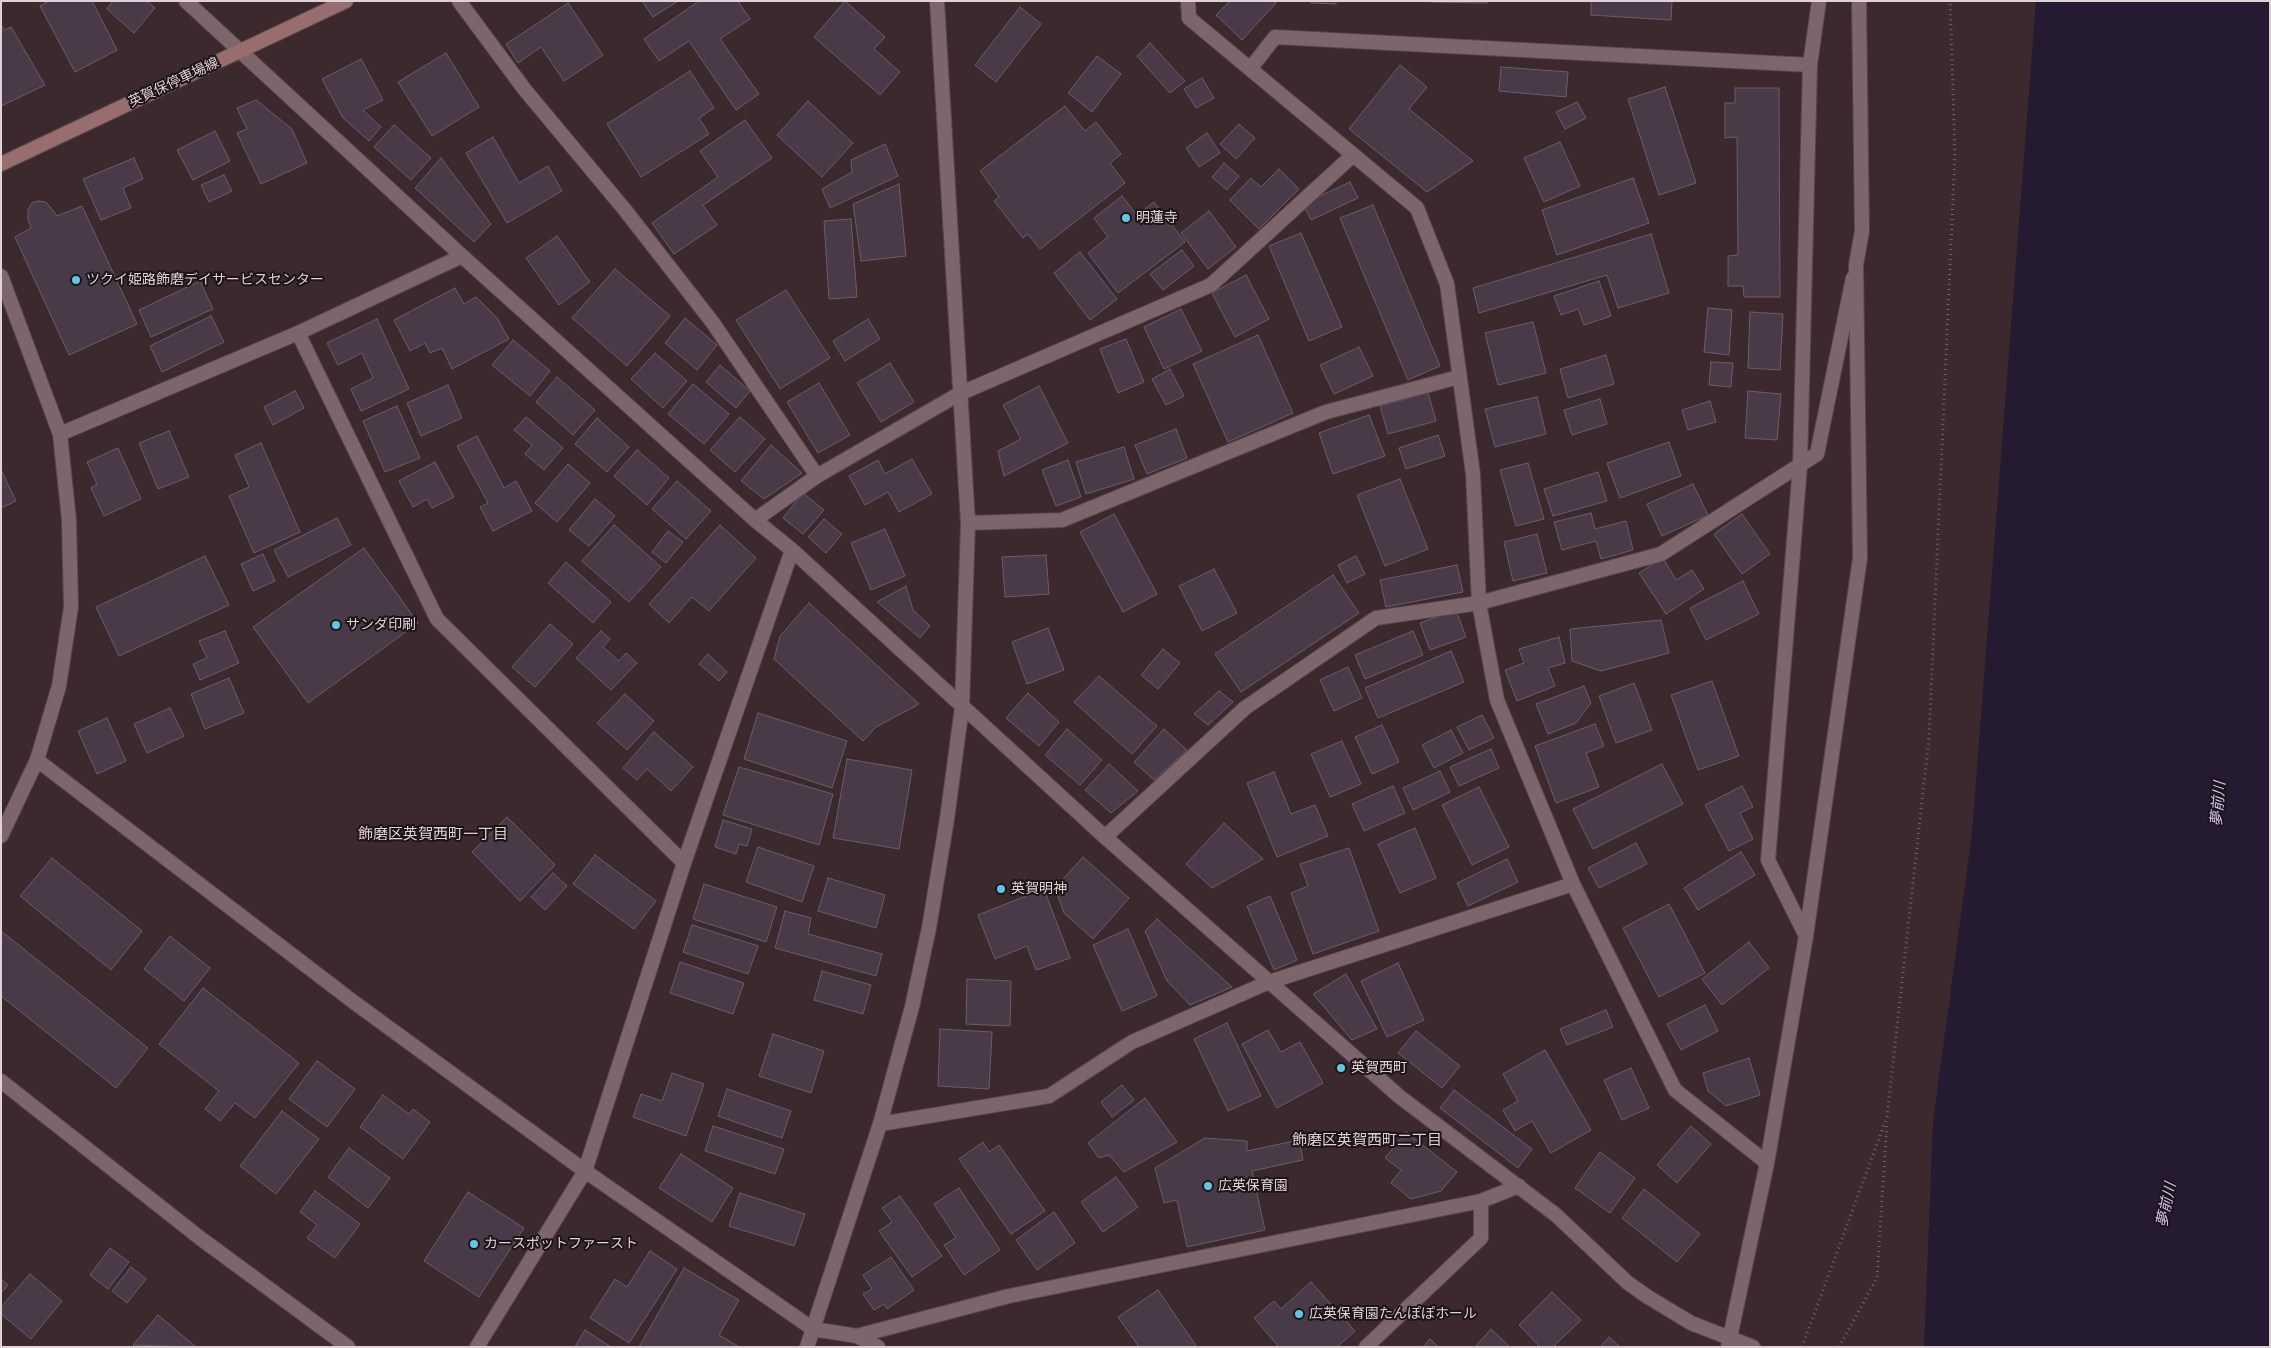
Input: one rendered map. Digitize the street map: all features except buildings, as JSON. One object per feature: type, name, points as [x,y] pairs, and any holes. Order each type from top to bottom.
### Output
[{"type":"main road","name":"英賀保停車場線","points":[[1,164],[346,1]]},
{"type":"street","points":[[186,1],[462,256],[755,520],[792,550],[1105,837],[1400,1097],[1453,1139],[1556,1215],[1628,1283],[1678,1316],[1729,1343],[1754,1347]]},
{"type":"street","points":[[460,1],[525,90],[625,210],[713,323],[817,476]]},
{"type":"street","points":[[807,1347],[880,1124],[912,1007],[929,928],[947,819],[962,707],[968,523],[937,1]]},
{"type":"street","points":[[1188,1],[1188,18],[1417,208],[1447,284],[1473,474],[1479,603],[1497,700],[1574,884],[1675,1090],[1767,1162]]},
{"type":"street","points":[[1806,936],[1768,860],[1800,466],[1810,65],[1819,1]]},
{"type":"street","points":[[1105,837],[1245,708],[1376,618],[1479,603],[1662,554],[1817,454],[1862,231],[1859,1]]},
{"type":"street","points":[[1250,69],[1275,37],[1810,65]]},
{"type":"street","points":[[755,520],[817,476],[959,394],[1211,285],[1352,156]]},
{"type":"street","points":[[60,434],[298,334],[462,256]]},
{"type":"street","points":[[1729,1343],[1767,1162],[1806,936],[1860,558],[1856,265]]},
{"type":"street","points":[[1,276],[60,434],[69,520],[71,607],[59,686],[37,760],[1,836]]},
{"type":"street","points":[[298,334],[437,619],[684,863]]},
{"type":"street","points":[[968,523],[1062,520],[1326,412],[1459,377]]},
{"type":"street","points":[[478,1347],[585,1172],[684,863],[792,550]]},
{"type":"street","points":[[37,760],[347,997],[585,1172],[813,1328],[857,1336],[878,1347]]},
{"type":"street","points":[[880,1124],[1049,1096],[1132,1042],[1269,982],[1574,884]]},
{"type":"street","points":[[1,1082],[200,1238],[348,1347]]},
{"type":"street","points":[[857,1336],[1009,1296],[1481,1201],[1519,1186]]},
{"type":"street","points":[[1366,1347],[1481,1238],[1481,1201]]},
{"type":"path","points":[[1839,1347],[1877,1278],[1887,1117],[1928,738],[1955,154],[1950,1]]},
{"type":"path","points":[[1802,1347],[1887,1117]]},
{"type":"water","name":"夢前川","points":[[2036,1],[2270,1],[2270,1347],[1924,1347],[1933,1122],[1972,833]]},
{"type":"place","name":"明蓮寺","points":[[1126,218]]},
{"type":"place","name":"ツクイ姫路飾磨デイサービスセンター","points":[[76,280]]},
{"type":"place","name":"サンダ印刷","points":[[336,625]]},
{"type":"place","name":"英賀明神","points":[[1001,889]]},
{"type":"place","name":"英賀西町","points":[[1341,1068]]},
{"type":"place","name":"広英保育園","points":[[1208,1186]]},
{"type":"place","name":"カースポットファースト","points":[[474,1244]]},
{"type":"place","name":"広英保育園たんぽぽホール","points":[[1299,1314]]},
{"type":"district","name":"飾磨区英賀西町一丁目","points":[[433,835]]},
{"type":"district","name":"飾磨区英賀西町二丁目","points":[[1367,1141]]}]
